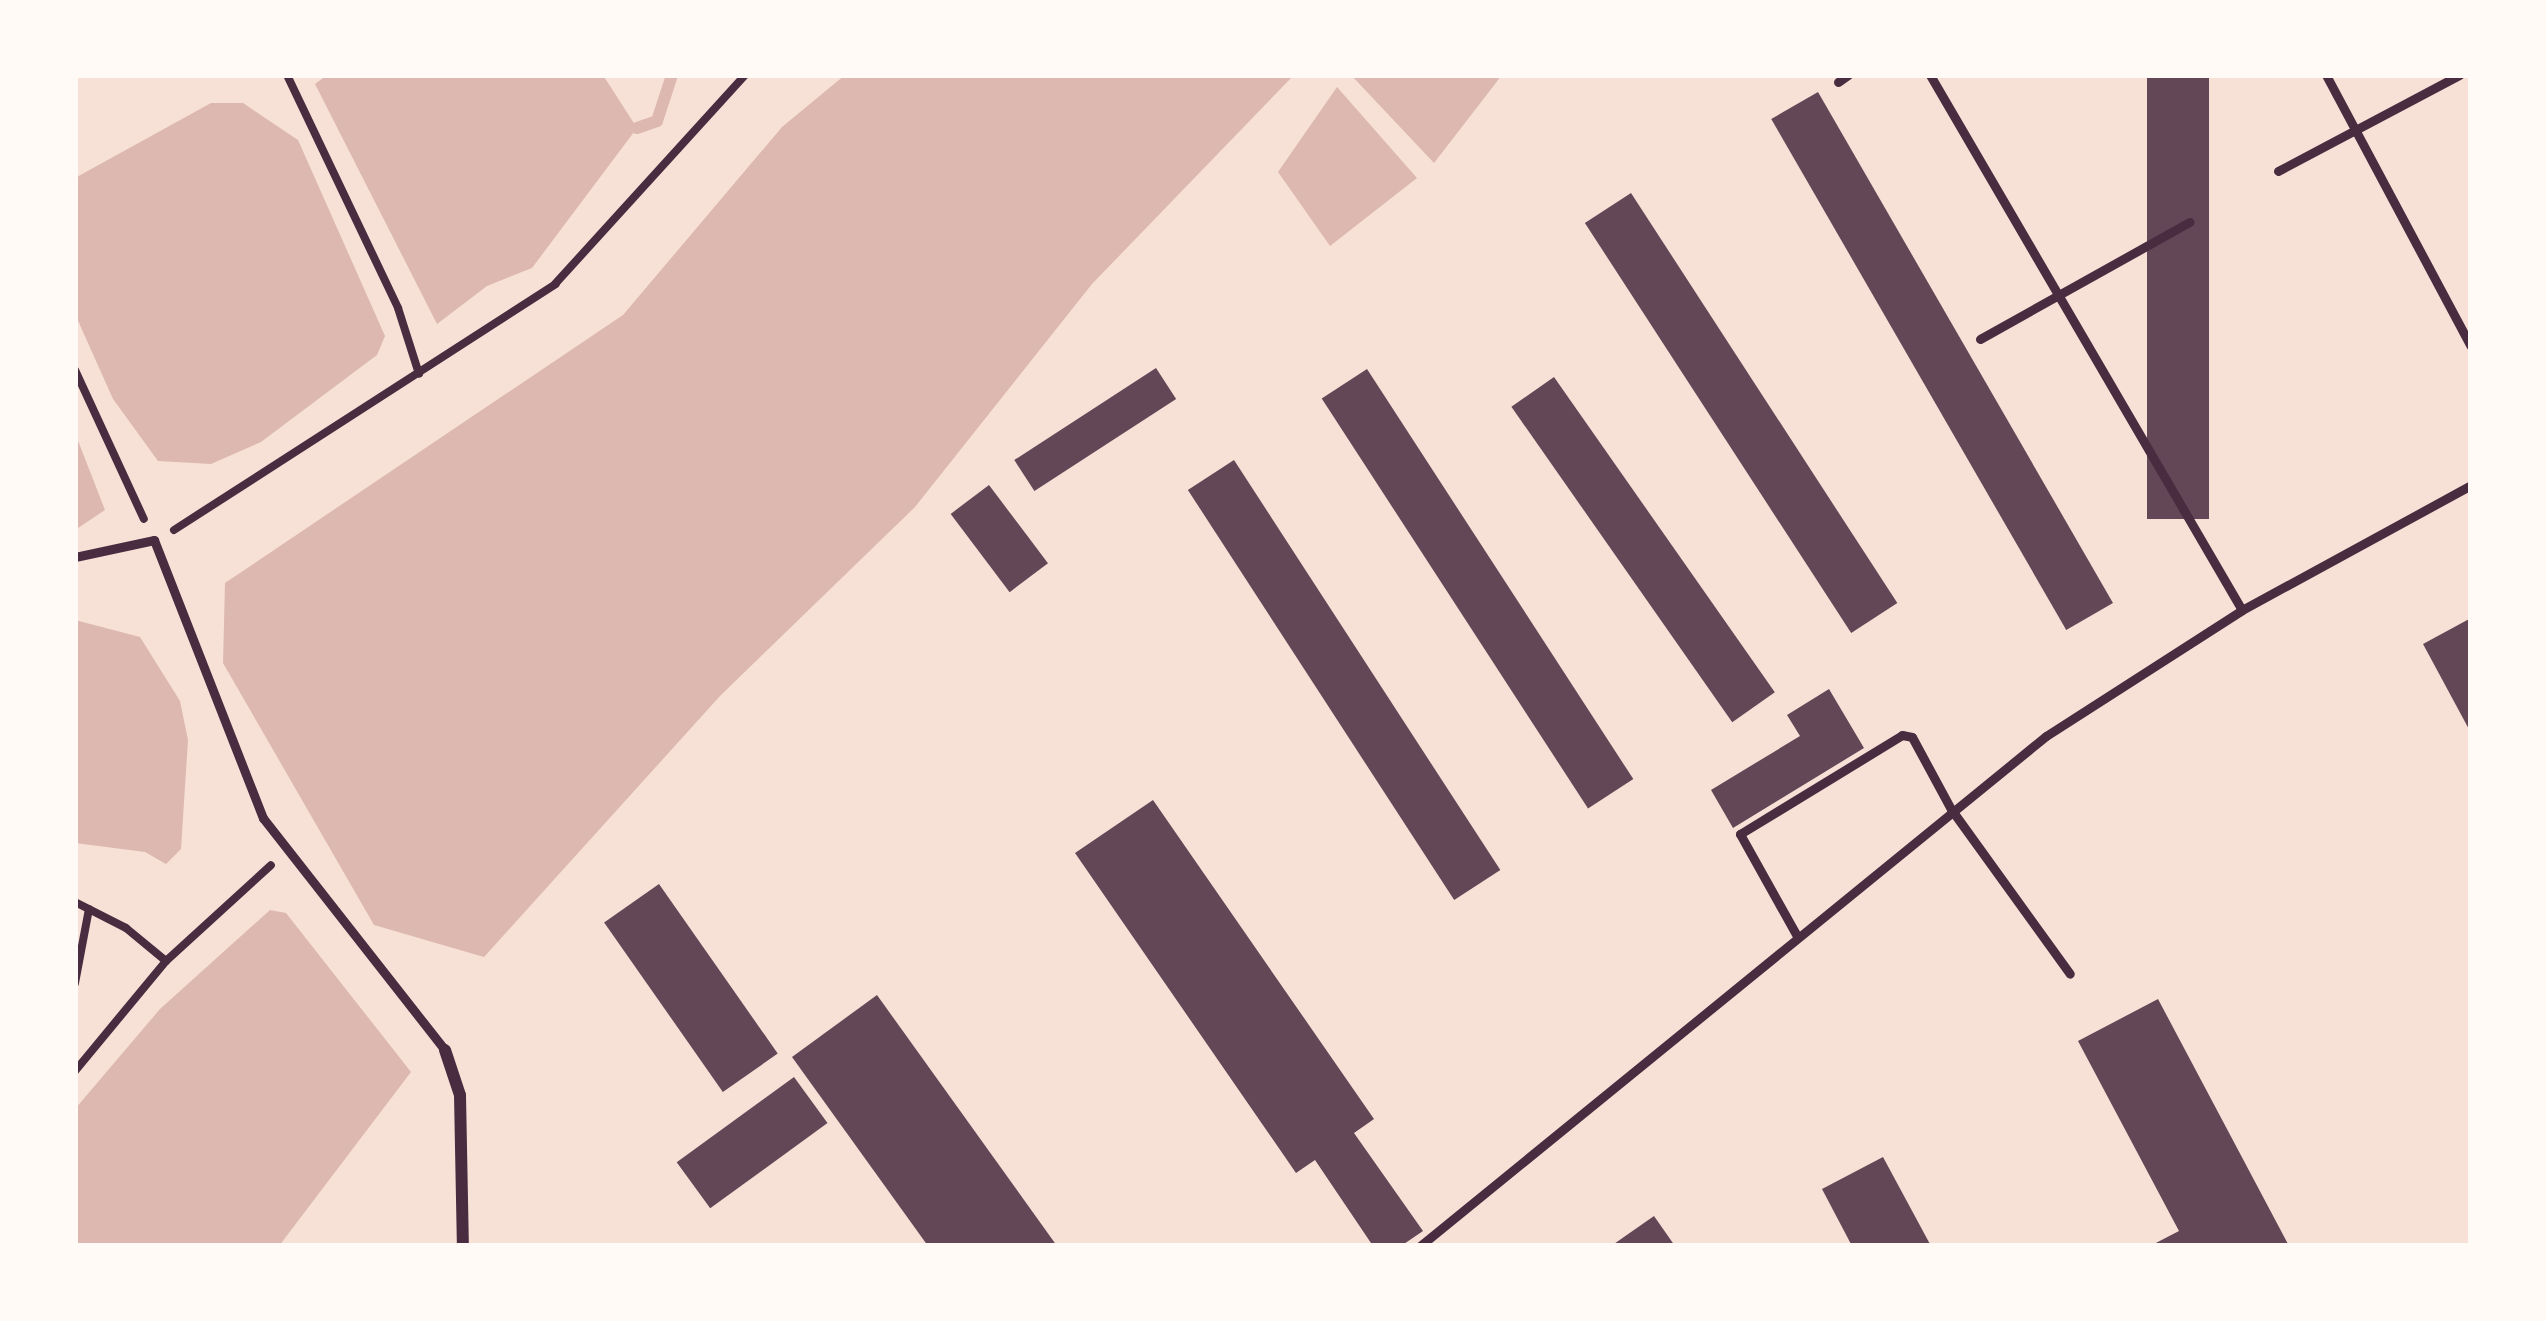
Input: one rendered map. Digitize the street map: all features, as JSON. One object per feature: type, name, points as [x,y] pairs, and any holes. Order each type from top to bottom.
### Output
[{"type":"street","points":[[445,1050],[460,1095],[463,1246]]},
{"type":"lane","points":[[1838,82],[1848,75]]},
{"type":"lane","points":[[1930,75],[2242,610]]},
{"type":"lane","points":[[2326,75],[2471,346]]},
{"type":"lane","points":[[2278,171],[2459,75]]},
{"type":"lane","points":[[1980,339],[2189,221]]},
{"type":"lane","points":[[1420,1246],[2046,736],[2242,610],[2471,485]]},
{"type":"lane","points":[[75,557],[154,540],[263,818],[445,1050]]},
{"type":"lane","points":[[1797,936],[1740,834],[1902,735],[1912,737],[1951,809],[2070,974]]},
{"type":"path","points":[[287,75],[398,308],[419,374]]},
{"type":"path","points":[[75,370],[154,540],[555,284],[745,75]]},
{"type":"path","points":[[75,1071],[166,962],[286,851]]},
{"type":"path","points":[[75,902],[166,962]]},
{"type":"path","points":[[75,982],[89,909]]},
{"type":"shaded area","points":[[327,75],[603,75],[637,128],[532,268],[487,286],[437,324],[315,84]]},
{"type":"shaded area","points":[[845,75],[1294,75],[1092,284],[915,507],[720,696],[484,957],[374,925],[223,663],[225,583],[623,315],[782,127]]},
{"type":"shaded area","points":[[1351,75],[1502,75],[1434,163]]},
{"type":"shaded area","points":[[1337,87],[1417,178],[1330,246],[1278,172]]},
{"type":"shaded area","points":[[211,103],[243,103],[298,140],[385,336],[377,355],[261,442],[211,464],[158,461],[113,399],[75,314],[75,178]]},
{"type":"shaded area","points":[[75,433],[105,510],[75,530]]},
{"type":"shaded area","points":[[75,620],[140,637],[180,701],[188,740],[181,849],[166,864],[145,852],[75,843]]},
{"type":"shaded area","points":[[270,910],[286,913],[411,1072],[279,1246],[75,1246],[75,1109],[160,1009]]},
{"type":"building","points":[[2147,75],[2209,75],[2209,519],[2147,519]]},
{"type":"building","points":[[1818,92],[2113,603],[2066,630],[1771,119]]},
{"type":"building","points":[[1631,193],[1897,603],[1851,633],[1585,223]]},
{"type":"building","points":[[1156,368],[1176,399],[1034,491],[1014,460]]},
{"type":"building","points":[[1367,369],[1633,779],[1588,809],[1322,398]]},
{"type":"building","points":[[1554,377],[1775,692],[1732,722],[1511,407]]},
{"type":"building","points":[[1234,460],[1500,870],[1454,900],[1188,490]]},
{"type":"building","points":[[989,485],[1048,563],[1010,592],[951,514]]},
{"type":"building","points":[[2471,618],[2471,733],[2423,644]]},
{"type":"building","points":[[1829,689],[1864,748],[1733,828],[1711,790],[1800,736],[1787,715]]},
{"type":"building","points":[[1153,800],[1374,1119],[1354,1133],[1423,1231],[1401,1246],[1373,1246],[1315,1160],[1296,1173],[1075,853]]},
{"type":"building","points":[[659,884],[778,1054],[723,1092],[604,922]]},
{"type":"building","points":[[877,995],[1057,1246],[928,1246],[792,1057]]},
{"type":"building","points":[[2158,999],[2289,1246],[2150,1246],[2179,1231],[2078,1041]]},
{"type":"building","points":[[794,1077],[828,1123],[710,1208],[677,1162]]},
{"type":"building","points":[[1883,1157],[1931,1246],[1852,1246],[1822,1189]]},
{"type":"building","points":[[1654,1216],[1675,1246],[1611,1246]]},
{"type":"waterway","points":[[637,128],[657,121],[672,75]]}]
